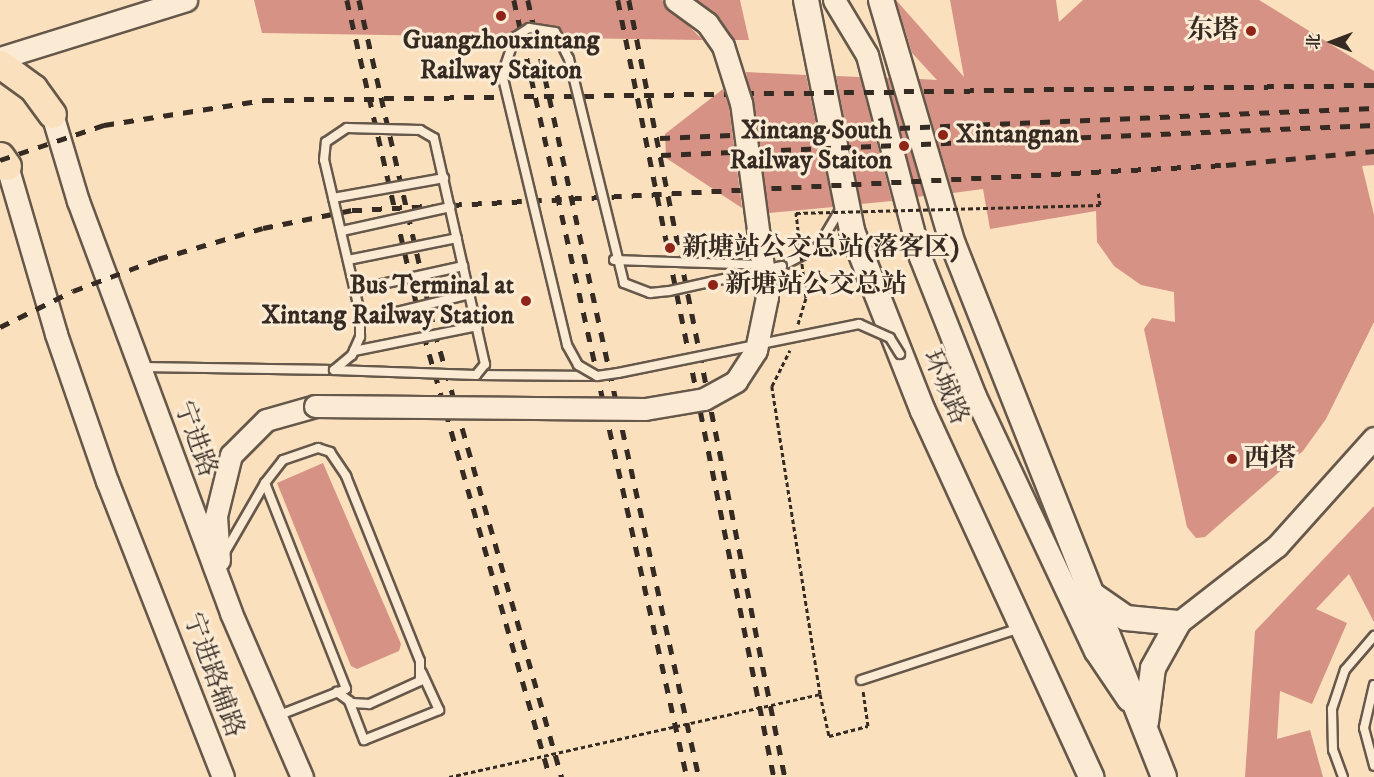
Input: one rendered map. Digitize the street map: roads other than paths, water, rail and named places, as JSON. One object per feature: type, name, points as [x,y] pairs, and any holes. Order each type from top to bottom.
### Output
[{"type":"main road","name":"环城路","points":[[806,0],[836,166],[852,231],[900,354],[959,491],[1091,777]]},
{"type":"main road","points":[[881,0],[895,61],[953,244],[1164,777]]},
{"type":"main road","points":[[0,64],[33,88],[52,114]]},
{"type":"main road","points":[[1093,595],[1126,618],[1178,623],[1148,685],[1148,739]]},
{"type":"street","points":[[0,58],[178,2],[203,0]]},
{"type":"street","points":[[834,0],[867,56],[920,257],[1019,496],[1095,651],[1138,712]]},
{"type":"street","points":[[231,613],[220,562],[216,516],[231,455],[266,420],[315,406],[645,409],[704,399],[736,381],[761,334],[765,256],[733,69],[707,24],[683,4]]},
{"type":"street","name":"宁进路","points":[[52,114],[140,367],[231,613],[274,717],[302,777]]},
{"type":"street","name":"宁进路辅路","points":[[4,161],[56,334],[224,777]]},
{"type":"street","points":[[1178,623],[1277,546],[1374,438]]},
{"type":"lane","points":[[597,376],[578,365],[567,345],[502,74],[507,51],[529,28],[555,32],[569,59],[614,260],[624,283],[650,293],[782,266],[818,247],[836,225],[842,203],[836,166]]},
{"type":"lane","points":[[354,351],[360,321],[333,198],[326,142],[347,128],[420,130],[434,138],[471,294],[485,364],[476,375]]},
{"type":"lane","points":[[333,198],[444,178]]},
{"type":"lane","points":[[342,231],[450,207]]},
{"type":"lane","points":[[348,260],[457,238]]},
{"type":"lane","points":[[614,260],[782,266]]},
{"type":"lane","points":[[355,290],[463,266]]},
{"type":"lane","points":[[360,321],[471,294]]},
{"type":"lane","points":[[140,367],[597,376],[859,324],[890,338],[900,354]]},
{"type":"lane","points":[[334,370],[354,351],[478,326]]},
{"type":"lane","points":[[220,562],[265,483],[283,460],[318,448],[330,452],[346,476],[422,673],[439,710],[364,741],[349,701]]},
{"type":"lane","points":[[265,483],[346,689],[274,717]]},
{"type":"lane","points":[[861,680],[1022,627]]},
{"type":"lane","points":[[1343,777],[1333,750],[1332,709],[1345,670],[1374,636]]},
{"type":"lane","points":[[337,692],[349,701],[369,704],[411,687],[422,673]]},
{"type":"lane","points":[[1374,686],[1364,728],[1374,766]]},
{"type":"railway","points":[[347,0],[424,335],[550,777]]},
{"type":"railway","points":[[359,0],[435,332],[562,777]]},
{"type":"railway","points":[[514,0],[687,777]]},
{"type":"railway","points":[[528,0],[699,777]]},
{"type":"railway","points":[[618,0],[774,777]]},
{"type":"railway","points":[[629,0],[785,777]]},
{"type":"railway","points":[[0,160],[104,125],[264,100],[1374,85]]},
{"type":"railway","points":[[660,138],[1374,108]]},
{"type":"railway","points":[[661,155],[1374,125]]},
{"type":"railway","points":[[0,327],[73,291],[158,259],[263,228],[352,210],[1226,165],[1374,151]]},
{"type":"place","name":"Guangzhouxintang Railway Staiton","points":[[501,16]]},
{"type":"place","name":"东塔","points":[[1251,31]]},
{"type":"place","name":"Xintangnan","points":[[943,135]]},
{"type":"place","name":"Xintang South Railway Staiton","points":[[904,146]]},
{"type":"place","name":"新塘站公交总站(落客区)","points":[[670,248]]},
{"type":"place","name":"新塘站公交总站","points":[[713,285]]},
{"type":"place","name":"Bus Terminal at Xintang Railway Station","points":[[526,301]]},
{"type":"place","name":"西塔","points":[[1232,459]]}]
